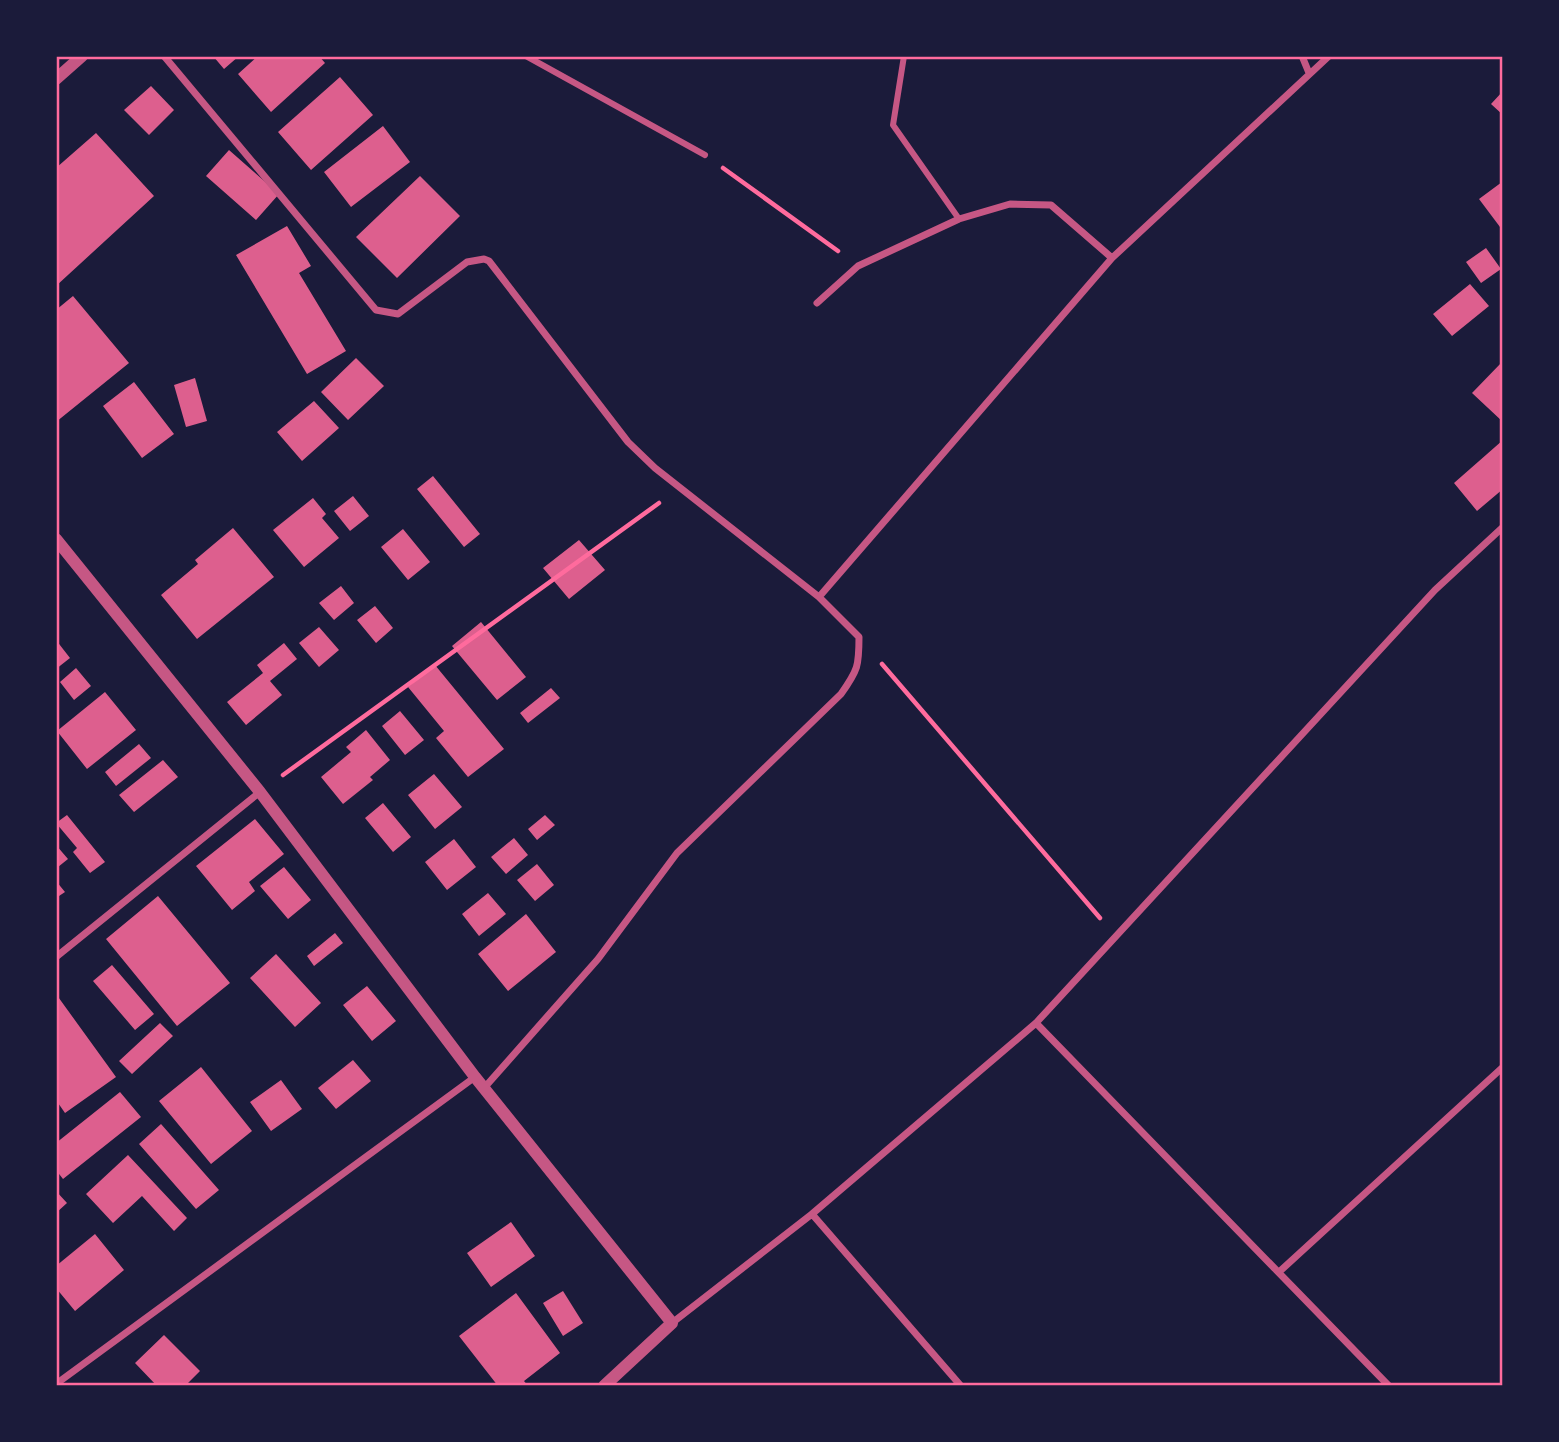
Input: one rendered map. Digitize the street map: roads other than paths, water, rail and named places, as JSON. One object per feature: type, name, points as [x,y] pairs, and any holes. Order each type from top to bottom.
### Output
[{"type":"street","points":[[56,79],[82,56]]},
{"type":"street","points":[[164,56],[376,310],[398,314],[467,262],[484,259],[489,261],[628,442],[680,488],[819,597],[859,637],[856,673],[841,694],[677,853],[598,959],[485,1087]]},
{"type":"street","points":[[526,56],[705,155]]},
{"type":"street","points":[[904,56],[892,125],[959,219]]},
{"type":"street","points":[[1302,56],[1309,73]]},
{"type":"street","points":[[819,597],[1112,258],[1329,56]]},
{"type":"street","points":[[817,303],[858,266],[959,219],[1010,204],[1051,205],[1112,258]]},
{"type":"street","points":[[604,1386],[672,1324],[812,1213],[1036,1023],[1435,590],[1503,527]]},
{"type":"street","points":[[58,545],[260,792],[475,1077],[672,1324]]},
{"type":"street","points":[[56,957],[260,792]]},
{"type":"street","points":[[1036,1023],[1390,1386]]},
{"type":"street","points":[[1279,1272],[1503,1067]]},
{"type":"street","points":[[56,1384],[475,1077]]},
{"type":"street","points":[[812,1213],[961,1386]]}]
